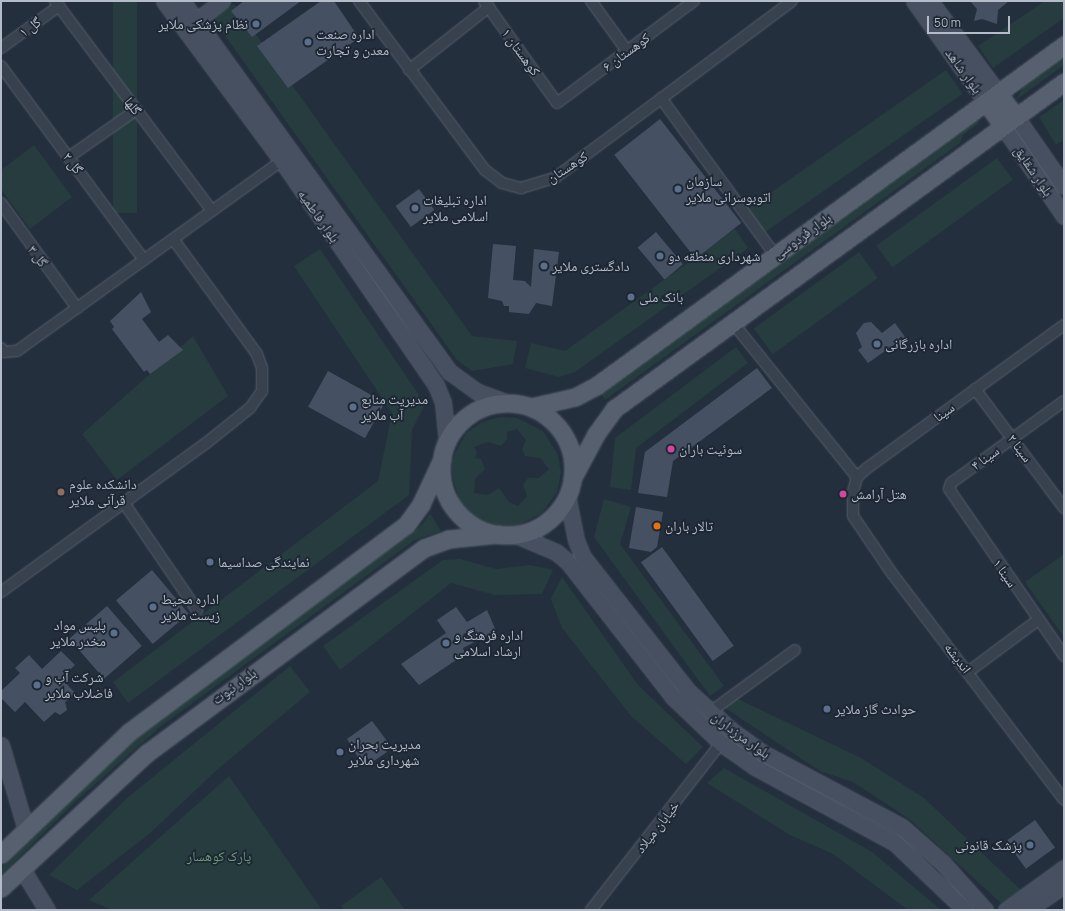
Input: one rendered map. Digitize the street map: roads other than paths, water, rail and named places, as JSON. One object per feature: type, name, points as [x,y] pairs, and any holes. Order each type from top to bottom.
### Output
[{"type":"main road","points":[[191,25],[222,1]]},
{"type":"main road","name":"بلوار شاهد","points":[[914,1],[992,98]]},
{"type":"main road","name":"بلوار شاهد","points":[[930,1],[992,98]]},
{"type":"main road","name":"بلوار فاطمیه","points":[[177,4],[287,157],[450,372],[478,392],[509,403]]},
{"type":"main road","name":"بلوار فردوسی","points":[[531,407],[575,397],[596,386],[1064,45]]},
{"type":"main road","points":[[572,479],[572,461],[559,428],[531,407],[509,403],[479,409],[465,417],[446,442],[442,459],[444,488],[450,502],[470,523],[497,534],[514,534],[546,522],[567,495],[572,479],[614,409],[1064,82]]},
{"type":"main road","points":[[992,98],[1010,122]]},
{"type":"main road","name":"بلوار شقایق","points":[[1010,122],[1064,186]]},
{"type":"main road","name":"بلوار شقایق","points":[[1010,122],[1064,216]]},
{"type":"main road","name":"بلوار فاطمیه","points":[[287,157],[436,384],[444,402],[446,442]]},
{"type":"main road","name":"بلوار نبوت","points":[[1,854],[129,732],[406,525],[421,504],[442,459]]},
{"type":"main road","name":"بلوار مرزداران","points":[[567,495],[576,540],[583,557],[664,662],[710,712],[763,753],[902,827],[942,863],[985,910]]},
{"type":"main road","name":"بلوار نبوت","points":[[1,888],[104,792],[192,717],[424,548],[449,539],[497,534]]},
{"type":"main road","name":"بلوار مرزداران","points":[[514,534],[556,552],[568,562],[673,697],[721,743],[755,766],[895,842],[965,910]]},
{"type":"main road","points":[[1,745],[26,830]]},
{"type":"main road","points":[[1006,910],[1064,868]]},
{"type":"main road","points":[[22,869],[47,910]]},
{"type":"main road","points":[[1027,910],[1064,885]]},
{"type":"street","name":"کوهستان","points":[[359,1],[485,170],[502,183],[521,188],[556,177],[792,1]]},
{"type":"street","points":[[591,1],[627,51]]},
{"type":"street","name":"کوهستان ۶","points":[[557,103],[693,1]]},
{"type":"street","name":"گل ۱","points":[[1,48],[57,3]]},
{"type":"street","name":"گلها","points":[[57,3],[212,211]]},
{"type":"street","points":[[409,70],[487,4]]},
{"type":"street","name":"کوهستان ۱","points":[[487,4],[557,103]]},
{"type":"street","name":"گل ۲","points":[[1,66],[144,260]]},
{"type":"street","points":[[661,98],[775,255]]},
{"type":"street","points":[[69,158],[136,110]]},
{"type":"street","points":[[2,350],[17,351],[287,157]]},
{"type":"street","name":"گل ۳","points":[[2,206],[77,308]]},
{"type":"street","points":[[1,592],[233,422],[262,391],[262,368],[257,354],[174,239]]},
{"type":"street","points":[[733,323],[857,477]]},
{"type":"street","name":"سینا","points":[[857,477],[1064,325]]},
{"type":"street","name":"سینا ۲","points":[[975,389],[1064,508]]},
{"type":"street","name":"سینا ۴","points":[[949,489],[951,483],[1064,401]]},
{"type":"street","name":"اندیشه","points":[[857,477],[853,516],[1064,800]]},
{"type":"street","name":"سینا ۱","points":[[949,489],[1064,656]]},
{"type":"street","points":[[124,503],[197,610]]},
{"type":"street","points":[[968,672],[1038,620]]},
{"type":"street","points":[[710,712],[795,650]]},
{"type":"street","name":"خیابان میلاد","points":[[591,910],[721,743]]},
{"type":"place","name":"نظام پزشکی ملایر","points":[[256,24]]},
{"type":"place","name":"اداره صنعت معدن و تجارت","points":[[308,42]]},
{"type":"place","name":"سازمان اتوبوسرانی ملایر","points":[[678,189]]},
{"type":"place","name":"اداره تبلیغات اسلامی ملایر","points":[[415,208]]},
{"type":"place","name":"شهرداری منطقه دو","points":[[660,256]]},
{"type":"place","name":"دادگستری ملایر","points":[[544,266]]},
{"type":"place","name":"بانک ملی","points":[[631,297]]},
{"type":"place","name":"اداره بازرگانی","points":[[877,344]]},
{"type":"place","name":"مدیریت منابع آب ملایر","points":[[353,407]]},
{"type":"place","name":"سوئیت باران","points":[[671,449]]},
{"type":"place","name":"دانشکده علوم قرآنی ملایر","points":[[61,492]]},
{"type":"place","name":"هتل آرامش","points":[[843,494]]},
{"type":"place","name":"تالار باران","points":[[657,526]]},
{"type":"place","name":"نمایندگی صداسیما","points":[[210,562]]},
{"type":"place","name":"اداره محیط زیست ملایر","points":[[153,607]]},
{"type":"place","name":"پلیس مواد مخدر ملایر","points":[[114,633]]},
{"type":"place","name":"اداره فرهنگ و ارشاد اسلامی","points":[[446,643]]},
{"type":"place","name":"شرکت آب و فاضلاب ملایر","points":[[37,685]]},
{"type":"place","name":"حوادث گاز ملایر","points":[[827,709]]},
{"type":"place","name":"مدیریت بحران شهرداری ملایر","points":[[340,752]]},
{"type":"place","name":"پزشک قانونی","points":[[1030,845]]},
{"type":"park label","name":"پارک کوهسار","points":[[219,856]]}]
